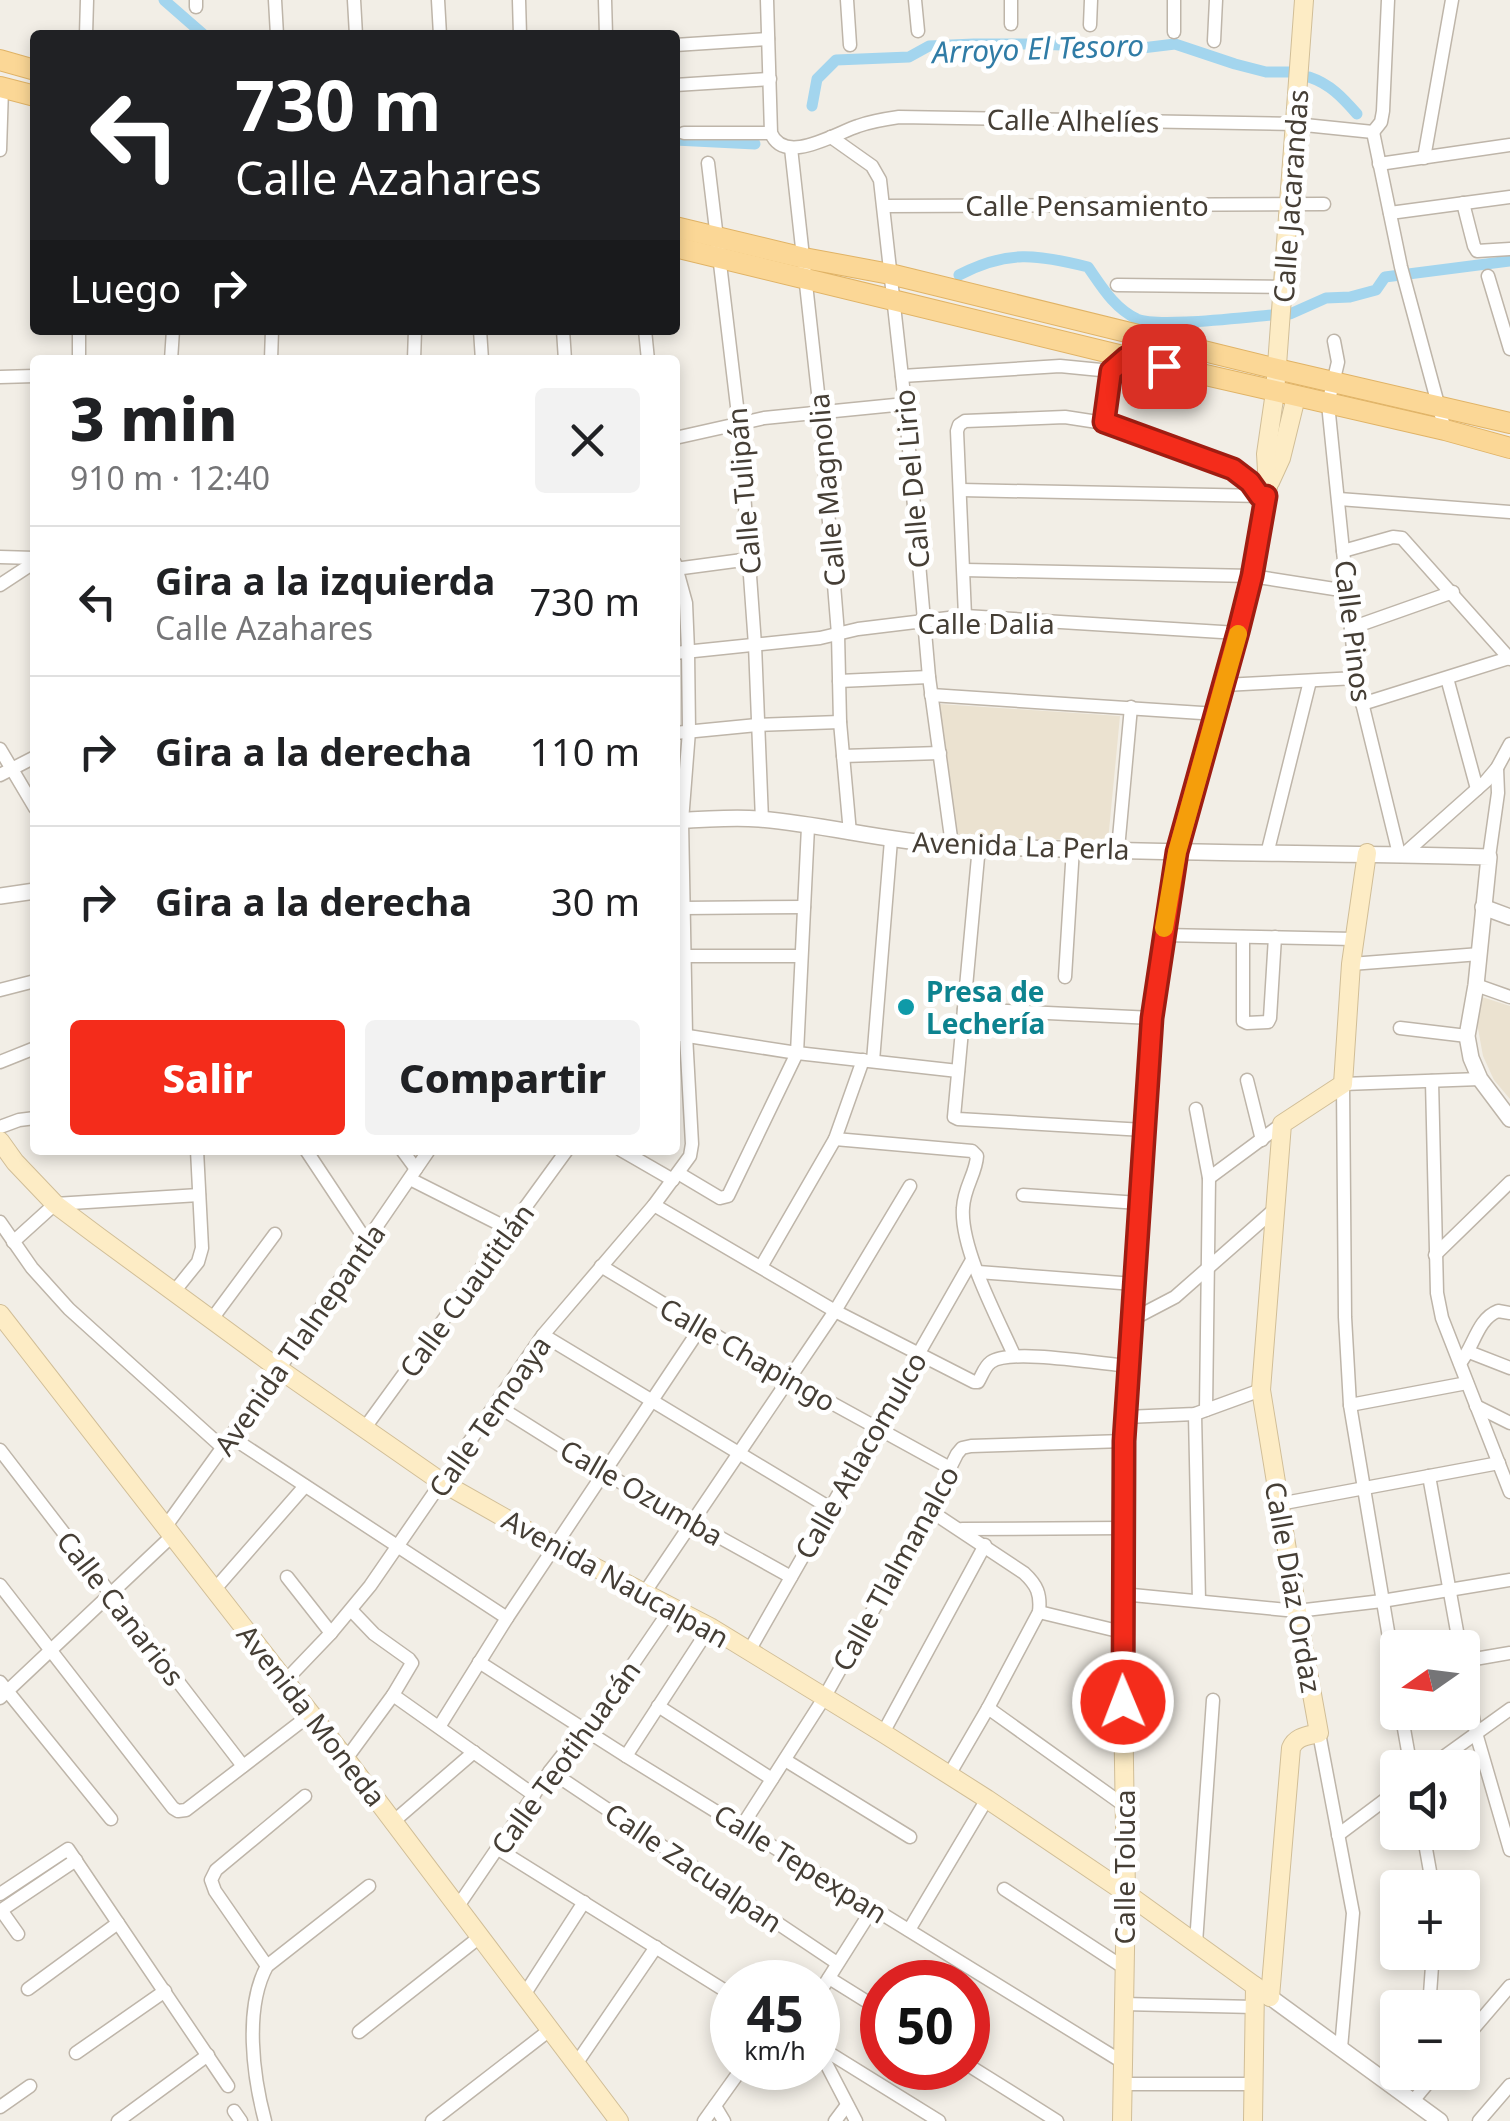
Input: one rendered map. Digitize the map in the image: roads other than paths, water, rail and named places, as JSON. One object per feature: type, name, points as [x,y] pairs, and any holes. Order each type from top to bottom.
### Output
[{"type":"main road","name":"Calle Jacarandas","points":[[1286,394],[1277,369],[1304,0]]},
{"type":"main road","points":[[0,60],[30,69]]},
{"type":"main road","points":[[1,88],[30,95]]},
{"type":"main road","points":[[680,230],[717,248]]},
{"type":"main road","points":[[680,248],[717,248],[805,268],[892,300],[1073,343],[1119,364],[1286,394],[1510,448]]},
{"type":"main road","points":[[805,268],[890,274],[1510,423]]},
{"type":"main road","name":"Calle Toluca","points":[[1122,2121],[1126,1893],[1124,1441],[1152,1018],[1177,852],[1252,576],[1265,493],[1266,454],[1286,394]]},
{"type":"main road","points":[[1282,1124],[1343,1084],[1351,964],[1367,853]]},
{"type":"main road","name":"Calle Díaz Ordaz","points":[[1282,1124],[1261,1390],[1320,1733]]},
{"type":"main road","name":"Avenida Naucalpan","points":[[0,1141],[56,1204],[364,1429],[444,1482],[556,1547],[710,1627],[986,1799],[1196,1943],[1260,1997]]},
{"type":"main road","name":"Avenida Moneda","points":[[0,1314],[346,1758],[618,2121]]},
{"type":"main road","points":[[1253,2121],[1260,1997],[1291,1748],[1301,1737],[1320,1733]]},
{"type":"street","points":[[86,30],[87,0]]},
{"type":"street","points":[[275,0],[277,30]]},
{"type":"street","points":[[354,0],[356,30]]},
{"type":"street","points":[[438,0],[440,30]]},
{"type":"street","points":[[519,0],[520,30]]},
{"type":"street","points":[[605,0],[606,30]]},
{"type":"street","name":"Calle Magnolia","points":[[767,0],[770,78],[805,268],[820,411],[850,833]]},
{"type":"street","points":[[848,0],[850,45]]},
{"type":"street","points":[[916,0],[918,30]]},
{"type":"street","points":[[1010,0],[1011,24]]},
{"type":"street","points":[[1090,26],[1091,0]]},
{"type":"street","points":[[1174,0],[1174,32]]},
{"type":"street","points":[[1214,42],[1216,0]]},
{"type":"street","points":[[1388,0],[1383,111],[1373,132],[1401,267],[1445,430]]},
{"type":"street","points":[[1424,158],[1452,0]]},
{"type":"street","points":[[680,46],[768,39]]},
{"type":"street","points":[[680,85],[770,78]]},
{"type":"street","points":[[0,150],[1,88]]},
{"type":"street","name":"Calle Alhelíes","points":[[684,133],[780,142],[831,138],[876,120],[898,118],[1295,124],[1373,132]]},
{"type":"street","name":"Calle Del Lirio","points":[[831,138],[872,166],[880,180],[885,206],[928,677],[952,845]]},
{"type":"street","points":[[1380,164],[1509,142]]},
{"type":"street","name":"Calle Tulipán","points":[[708,163],[739,423],[750,558],[762,820]]},
{"type":"street","points":[[1390,213],[1510,197]]},
{"type":"street","points":[[1463,203],[1477,251],[1510,249]]},
{"type":"street","name":"Calle Pensamiento","points":[[885,206],[1324,204]]},
{"type":"street","points":[[1488,276],[1510,349]]},
{"type":"street","points":[[1117,285],[1284,287]]},
{"type":"street","points":[[1073,343],[1078,320]]},
{"type":"street","points":[[1328,404],[1338,362],[1334,341]]},
{"type":"street","points":[[902,376],[1119,364],[1104,422]]},
{"type":"street","points":[[0,377],[30,376]]},
{"type":"street","points":[[680,437],[764,418],[905,404]]},
{"type":"street","name":"Calle Pinos","points":[[1328,404],[1356,678],[1401,854]]},
{"type":"street","points":[[965,616],[957,431],[965,422],[1064,417],[1104,422],[1233,469],[1265,493]]},
{"type":"street","points":[[961,490],[1265,493]]},
{"type":"street","points":[[1339,499],[1510,512]]},
{"type":"street","points":[[1344,551],[1402,538],[1509,659],[1362,704]]},
{"type":"street","points":[[0,557],[30,560]]},
{"type":"street","points":[[680,567],[750,558]]},
{"type":"street","points":[[0,586],[30,564]]},
{"type":"street","points":[[964,570],[1252,576],[1347,591]]},
{"type":"street","points":[[680,581],[686,602],[681,652],[680,791]]},
{"type":"street","points":[[1351,628],[1452,592]]},
{"type":"street","name":"Calle Dalia","points":[[681,652],[820,638],[965,616],[1238,632]]},
{"type":"street","points":[[839,681],[928,677]]},
{"type":"street","points":[[1224,686],[1356,678]]},
{"type":"street","points":[[1447,678],[1477,789]]},
{"type":"street","points":[[1267,854],[1310,681]]},
{"type":"street","points":[[931,695],[1217,714]]},
{"type":"street","points":[[1118,850],[1131,706]]},
{"type":"street","points":[[682,732],[840,722]]},
{"type":"street","points":[[1401,854],[1477,789],[1497,768],[1510,744]]},
{"type":"street","points":[[0,749],[6,772],[30,802]]},
{"type":"street","points":[[843,756],[940,753]]},
{"type":"street","points":[[6,772],[30,760]]},
{"type":"street","points":[[1497,768],[1498,793],[1468,1036],[1471,1058],[1480,1079],[1510,1119]]},
{"type":"street","name":"Avenida La Perla","points":[[680,821],[762,820],[891,840],[952,845],[1489,856]]},
{"type":"street","points":[[631,1155],[720,1198],[728,1196],[797,1052],[808,827]]},
{"type":"street","points":[[762,1267],[835,1139],[868,1060],[891,840]]},
{"type":"street","points":[[680,843],[686,956],[681,1035],[958,1071]]},
{"type":"street","points":[[980,846],[954,1118],[1144,1130]]},
{"type":"street","points":[[1065,977],[1073,848]]},
{"type":"street","points":[[0,896],[30,892]]},
{"type":"street","points":[[683,908],[804,907]]},
{"type":"street","points":[[1483,907],[1510,917]]},
{"type":"street","points":[[1163,935],[1354,938]]},
{"type":"street","points":[[1244,937],[1242,1021],[1247,1023],[1264,1023],[1270,1018],[1275,938]]},
{"type":"street","points":[[1351,964],[1480,954]]},
{"type":"street","points":[[686,956],[801,956]]},
{"type":"street","points":[[0,990],[30,982]]},
{"type":"street","points":[[1476,986],[1510,997]]},
{"type":"street","points":[[964,1009],[1152,1018]]},
{"type":"street","points":[[1400,1028],[1468,1036]]},
{"type":"street","name":"Calle Temoaya","points":[[286,1680],[351,1610],[543,1336],[676,1177],[692,1150],[681,1035]]},
{"type":"street","points":[[0,1062],[30,1050]]},
{"type":"street","points":[[1387,1630],[1350,1405],[1343,1084],[1480,1079]]},
{"type":"street","points":[[1247,1080],[1262,1140]]},
{"type":"street","points":[[1432,1081],[1437,1293],[1442,1318],[1464,1358],[1468,1383],[1510,1492]]},
{"type":"street","points":[[1196,1109],[1209,1178],[1199,1601]]},
{"type":"street","points":[[0,1127],[30,1119]]},
{"type":"street","points":[[1209,1178],[1282,1124]]},
{"type":"street","points":[[835,1139],[978,1156],[967,1182],[962,1213],[964,1232],[1014,1356]]},
{"type":"street","points":[[173,1293],[198,1262],[202,1248],[197,1155]]},
{"type":"street","points":[[309,1155],[366,1242]]},
{"type":"street","points":[[404,1155],[413,1174],[509,1229]]},
{"type":"street","name":"Avenida Tlalnepantla","points":[[3,1690],[51,1650],[169,1530],[426,1155]]},
{"type":"street","name":"Calle Cuautitlán","points":[[364,1429],[563,1155]]},
{"type":"street","points":[[1436,1255],[1510,1182]]},
{"type":"street","points":[[645,1592],[835,1310],[910,1186]]},
{"type":"street","points":[[1022,1194],[1139,1203]]},
{"type":"street","points":[[13,1242],[56,1204],[199,1196]]},
{"type":"street","points":[[654,1205],[835,1310],[978,1382],[992,1361],[1014,1356],[1129,1366]]},
{"type":"street","points":[[1133,1319],[1175,1298],[1274,1209]]},
{"type":"street","points":[[0,1222],[32,1268],[69,1310],[228,1443],[306,1486],[508,1618]]},
{"type":"street","points":[[212,1320],[275,1234]]},
{"type":"street","name":"Calle Chapingo","points":[[601,1266],[788,1379],[950,1468]]},
{"type":"street","points":[[975,1266],[1134,1284]]},
{"type":"street","name":"Calle Atlacomulco","points":[[749,1651],[918,1354],[975,1266]]},
{"type":"street","points":[[1464,1358],[1484,1318],[1509,1311]]},
{"type":"street","points":[[440,1728],[479,1662],[701,1328]]},
{"type":"street","points":[[543,1336],[830,1508]]},
{"type":"street","points":[[1464,1358],[1510,1368]]},
{"type":"street","points":[[1350,1405],[1468,1383]]},
{"type":"street","points":[[1126,1417],[1201,1412],[1261,1390]]},
{"type":"street","name":"Calle Ozumba","points":[[496,1406],[604,1473],[790,1577]]},
{"type":"street","points":[[1476,1406],[1510,1422]]},
{"type":"street","name":"Calle Tlalmanalco","points":[[742,1826],[824,1698],[962,1448],[1124,1441]]},
{"type":"street","name":"Calle Canarios","points":[[0,1450],[243,1766]]},
{"type":"street","points":[[1279,1504],[1498,1462]]},
{"type":"street","points":[[1430,1476],[1457,1630]]},
{"type":"street","points":[[214,1589],[306,1486]]},
{"type":"street","points":[[928,1510],[1024,1572],[1038,1590],[1039,1612],[948,1775]]},
{"type":"street","points":[[960,1529],[1123,1528]]},
{"type":"street","points":[[883,1734],[984,1546]]},
{"type":"street","points":[[286,1577],[331,1633]]},
{"type":"street","points":[[1122,1594],[1297,1611],[1510,1580]]},
{"type":"street","points":[[0,1585],[178,1811],[186,1810],[311,1714]]},
{"type":"street","name":"Calle Teotihuacán","points":[[458,1906],[550,1771],[592,1724],[672,1607]]},
{"type":"street","points":[[346,1758],[394,1695],[412,1663],[374,1634],[351,1610]]},
{"type":"street","points":[[1039,1612],[1122,1632]]},
{"type":"street","points":[[626,1756],[710,1627]]},
{"type":"street","points":[[1480,1657],[1510,1652]]},
{"type":"street","name":"Calle Tepexpan","points":[[479,1662],[1124,2063]]},
{"type":"street","points":[[3,1690],[111,1819]]},
{"type":"street","points":[[394,1695],[534,1796]]},
{"type":"street","points":[[1196,1943],[1213,1700]]},
{"type":"street","points":[[658,1706],[772,1779]]},
{"type":"street","points":[[988,1708],[1124,1806]]},
{"type":"street","points":[[1453,1750],[1510,1709]]},
{"type":"street","points":[[1475,1730],[1510,1850]]},
{"type":"street","name":"Calle Díaz Ordaz","points":[[1320,1733],[1352,1913],[1340,2048]]},
{"type":"street","points":[[394,1821],[474,1752]]},
{"type":"street","points":[[785,1760],[910,1837]]},
{"type":"street","name":"Calle Zacualpan","points":[[550,1771],[833,1960]]},
{"type":"street","points":[[267,1966],[211,1880],[216,1870],[305,1796]]},
{"type":"street","points":[[909,1930],[986,1799]]},
{"type":"street","points":[[1338,1835],[1380,1804]]},
{"type":"street","points":[[498,1848],[710,1981]]},
{"type":"street","points":[[0,1894],[72,1854]]},
{"type":"street","points":[[18,1934],[0,1910],[72,1854]]},
{"type":"street","points":[[72,1854],[228,2086]]},
{"type":"street","points":[[265,2121],[256,2074],[254,2021],[258,1982],[267,1966],[369,1886]]},
{"type":"street","points":[[1004,1889],[1124,1968]]},
{"type":"street","points":[[524,1995],[584,1902]]},
{"type":"street","points":[[839,1960],[873,1908]]},
{"type":"street","points":[[28,1989],[118,1924]]},
{"type":"street","points":[[359,2032],[480,1936]]},
{"type":"street","points":[[576,2064],[656,1947]]},
{"type":"street","points":[[1480,2021],[1510,1985]]},
{"type":"street","points":[[76,2053],[165,1991]]},
{"type":"street","points":[[1123,2004],[1260,1997],[1418,2095],[1440,2121]]},
{"type":"street","points":[[432,2121],[550,2029]]},
{"type":"street","points":[[118,2121],[208,2055]]},
{"type":"street","points":[[840,2060],[939,2121]]},
{"type":"street","points":[[990,2079],[1057,2121]]},
{"type":"street","points":[[1122,2084],[1254,2084]]},
{"type":"street","points":[[1478,2121],[1510,2085]]},
{"type":"street","points":[[0,2108],[30,2086]]},
{"type":"street","points":[[704,2121],[726,2090]]},
{"type":"street","points":[[840,2090],[856,2121]]},
{"type":"street","points":[[1418,2095],[1419,2090]]},
{"type":"street","points":[[1418,2095],[1422,2090]]},
{"type":"street","points":[[835,2121],[848,2105]]},
{"type":"street","points":[[715,2106],[724,2121]]},
{"type":"waterway","name":"Arroyo El Tesoro","points":[[164,0],[198,30]]},
{"type":"waterway","name":"Arroyo El Tesoro","points":[[812,106],[817,79],[836,60],[909,57],[929,46],[1142,48],[1175,44],[1266,72],[1292,72]]},
{"type":"waterway","name":"Arroyo El Tesoro","points":[[1309,77],[1335,92],[1357,114]]},
{"type":"waterway","name":"Arroyo El Tesoro","points":[[680,140],[755,144]]},
{"type":"waterway","points":[[959,275],[1007,258],[1053,259],[1088,267],[1115,303],[1137,319],[1181,322],[1272,315]]},
{"type":"waterway","points":[[1290,314],[1326,298],[1376,290],[1385,277],[1510,261]]},
{"type":"place","name":"Presa de Lechería","points":[[906,1007]]}]
